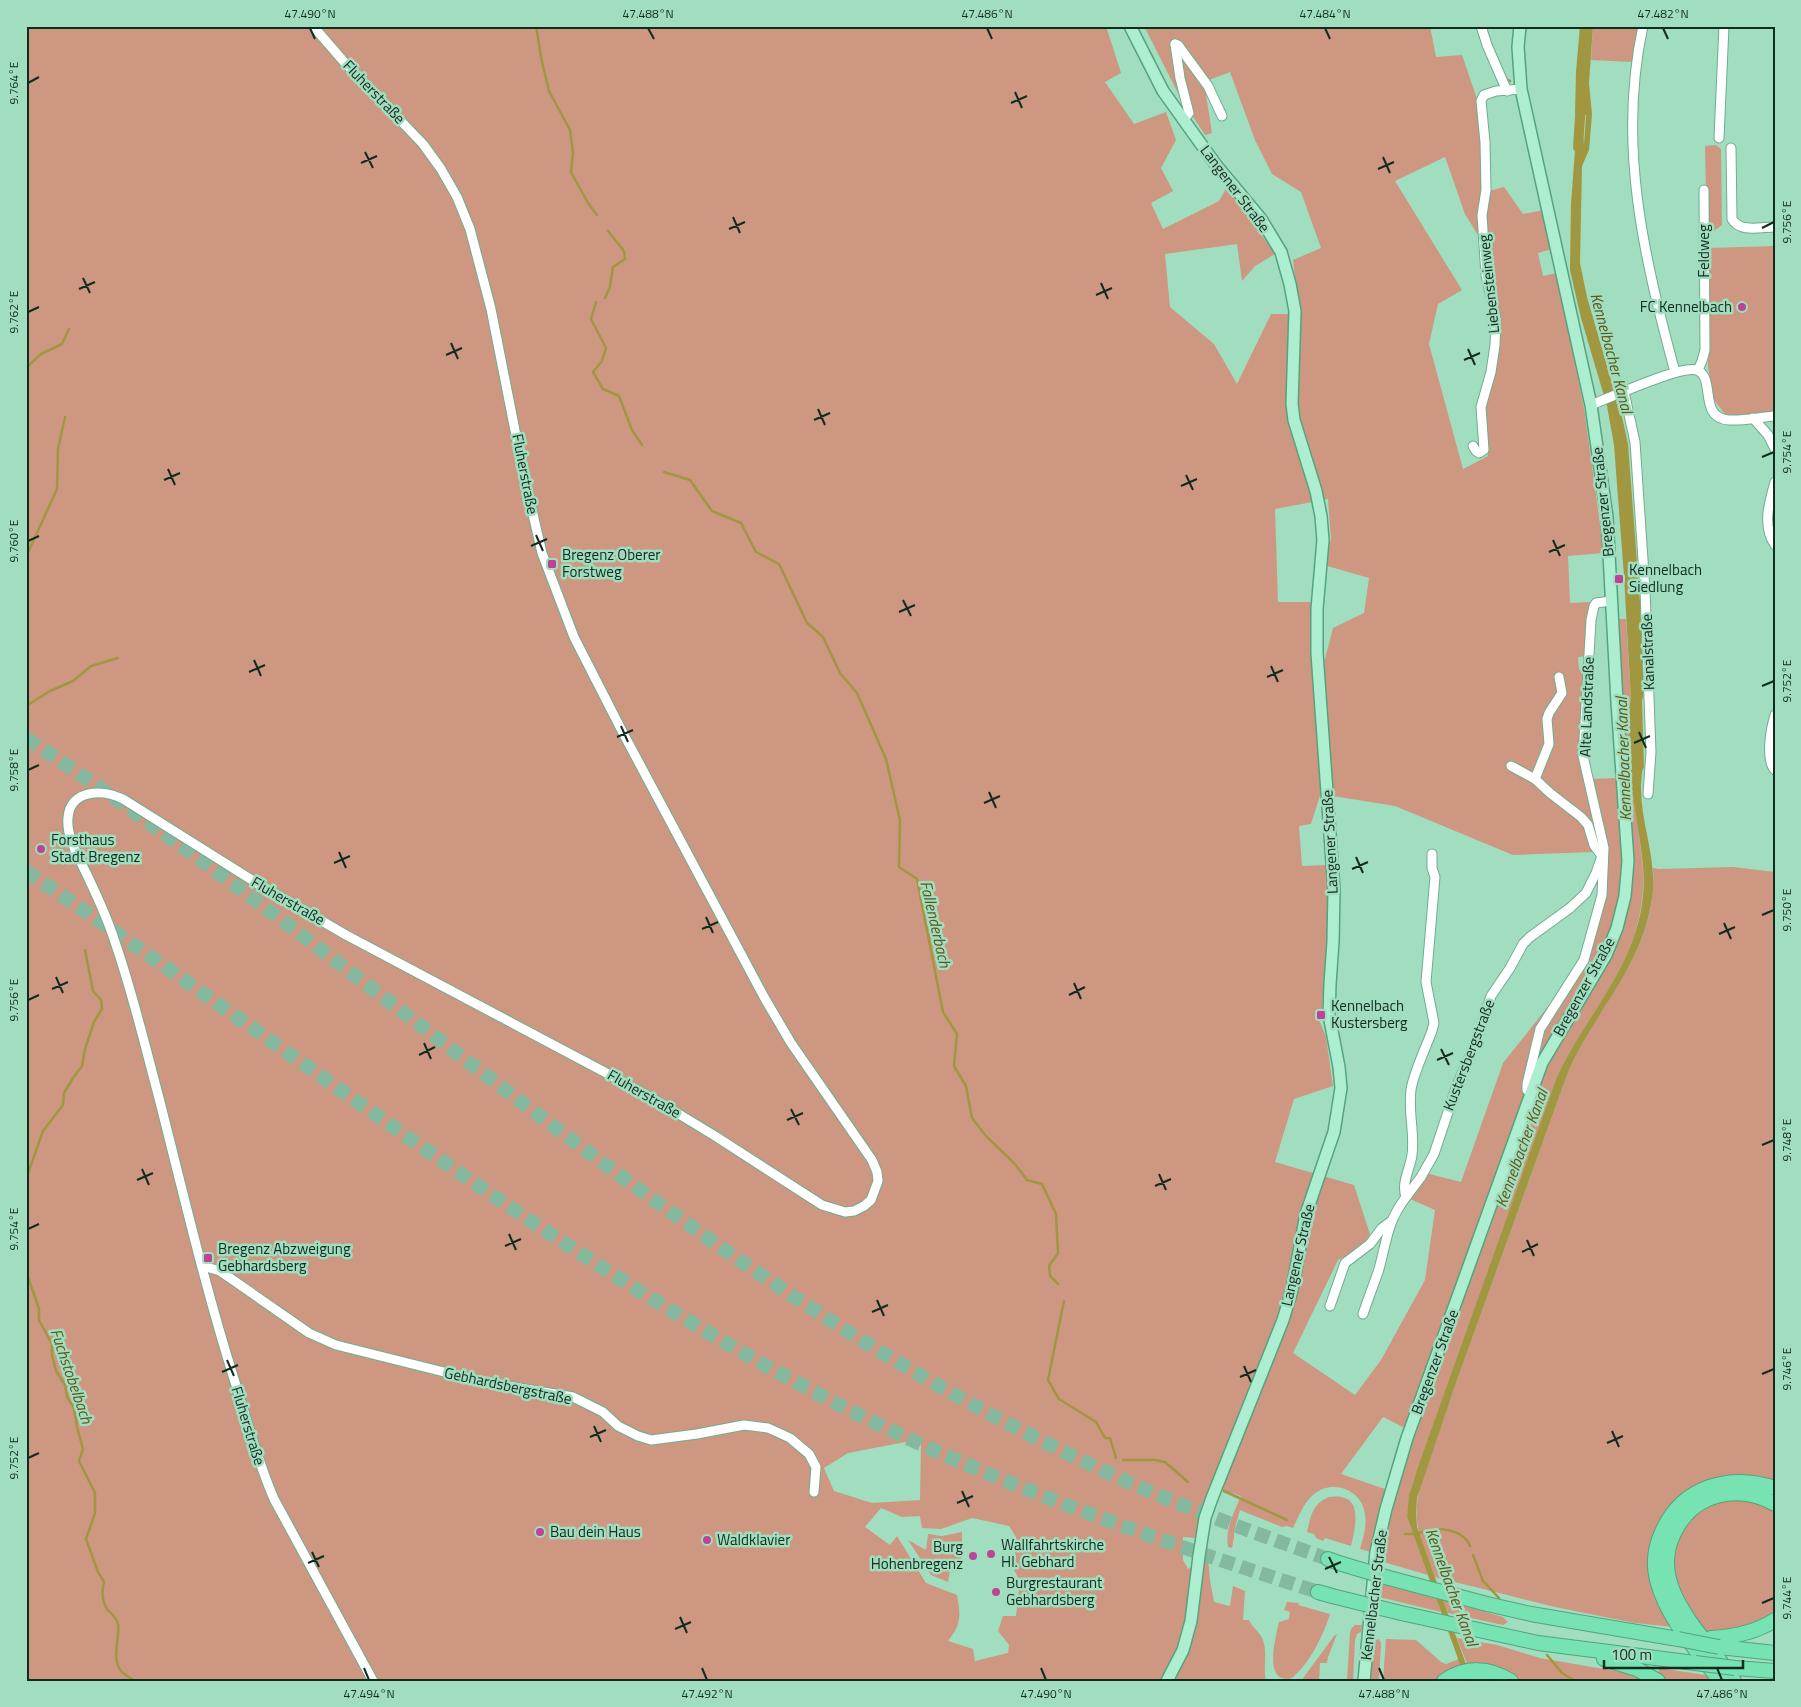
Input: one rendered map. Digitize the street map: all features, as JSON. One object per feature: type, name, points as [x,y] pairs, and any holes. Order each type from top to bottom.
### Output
[{"type":"highway","points":[[1720,1681],[1679,1627],[1662,1594],[1655,1565],[1659,1540],[1667,1521],[1677,1507],[1689,1497],[1708,1486],[1725,1482],[1740,1482],[1775,1488]]},
{"type":"highway","points":[[1734,1674],[1692,1625],[1675,1596],[1667,1570],[1668,1548],[1683,1518],[1695,1507],[1709,1499],[1724,1494],[1744,1494],[1759,1496],[1775,1504]]},
{"type":"highway","points":[[1328,1559],[1389,1578],[1531,1614],[1775,1653]]},
{"type":"highway","points":[[1318,1592],[1628,1666],[1658,1681]]},
{"type":"highway","points":[[1715,1642],[1758,1629],[1775,1620]]},
{"type":"highway","points":[[1538,1643],[1695,1663],[1734,1674],[1775,1671]]},
{"type":"highway","points":[[1444,1681],[1494,1672],[1511,1681]]},
{"type":"main road","name":"Langener Straße","points":[[1130,26],[1163,91],[1216,164],[1261,219],[1280,252],[1290,284],[1295,311],[1292,395],[1294,420],[1316,491],[1323,540],[1317,609],[1317,653],[1334,890],[1329,1015],[1341,1088],[1334,1132],[1306,1214],[1292,1290],[1283,1320],[1205,1518],[1191,1621],[1183,1650],[1167,1681]]},
{"type":"main road","name":"Bregenzer Straße","points":[[1386,1508],[1407,1438],[1542,1063],[1606,955],[1617,928],[1625,896],[1628,862],[1616,702],[1607,517],[1596,404],[1521,89],[1518,47],[1520,26]]},
{"type":"main road","name":"Kennelbacher Straße","points":[[1364,1681],[1376,1552],[1386,1508]]},
{"type":"street","name":"Fluherstraße","points":[[313,26],[345,63],[423,144],[441,169],[457,197],[470,229],[491,309],[525,479],[542,553],[574,637],[764,997],[791,1043],[872,1160],[877,1172],[878,1181],[871,1200],[854,1211],[845,1212],[822,1205],[715,1136],[664,1106],[612,1076],[346,935],[255,882],[114,794],[92,793],[77,799],[72,805],[67,819],[68,829],[103,909],[132,996],[221,1337],[262,1471],[274,1499],[373,1681]]},
{"type":"street","points":[[1481,26],[1487,46],[1507,90]]},
{"type":"street","points":[[1643,26],[1634,86],[1632,135],[1638,202],[1644,244],[1675,372]]},
{"type":"street","points":[[1718,138],[1724,26]]},
{"type":"street","points":[[1184,120],[1189,113],[1180,78],[1175,44],[1178,45],[1208,86],[1222,116]]},
{"type":"street","name":"Liebensteinweg","points":[[1473,446],[1480,453],[1484,450],[1481,408],[1491,372],[1496,320],[1486,275],[1482,215],[1486,190],[1486,170],[1481,101],[1484,95],[1521,89]]},
{"type":"street","points":[[1731,148],[1732,219],[1741,228],[1775,227]]},
{"type":"street","name":"Feldweg","points":[[1698,370],[1705,350],[1704,190]]},
{"type":"street","points":[[1596,404],[1675,372],[1690,369],[1698,370],[1703,375],[1710,408],[1716,415],[1727,420],[1775,416]]},
{"type":"street","name":"Kanalstraße","points":[[1622,393],[1635,442],[1644,573],[1651,752],[1648,794]]},
{"type":"street","points":[[1753,418],[1768,435],[1775,449]]},
{"type":"street","points":[[1775,482],[1767,514],[1770,534],[1775,545]]},
{"type":"street","name":"Alte Landstraße","points":[[1531,1094],[1527,1090],[1527,1084],[1540,1030],[1584,960],[1602,895],[1602,856],[1604,848],[1584,756],[1590,620],[1596,603],[1611,601]]},
{"type":"street","name":"Alte Landstraße","points":[[1535,779],[1549,744],[1549,713],[1562,693],[1559,677]]},
{"type":"street","points":[[1775,716],[1772,725],[1770,755],[1771,764],[1775,770]]},
{"type":"street","name":"Alte Landstraße","points":[[1511,766],[1535,779],[1588,825],[1594,845],[1602,856]]},
{"type":"street","name":"Kustersbergstraße","points":[[1406,1196],[1404,1186],[1412,1158],[1413,1143],[1410,1106],[1411,1088],[1434,1023],[1426,982],[1435,876],[1432,868],[1432,854]]},
{"type":"street","name":"Kustersbergstraße","points":[[1363,1314],[1378,1270],[1385,1238],[1406,1196],[1421,1177],[1434,1154],[1457,1085],[1476,1042],[1491,996],[1510,968],[1523,944],[1570,908],[1586,893],[1602,856]]},
{"type":"street","name":"Kustersbergstraße","points":[[1330,1306],[1345,1263],[1370,1244],[1382,1228],[1392,1221]]},
{"type":"street","name":"Gebhardsbergstraße","points":[[203,1266],[220,1271],[309,1333],[336,1344],[484,1382],[573,1398],[603,1412],[618,1426],[651,1440],[744,1425],[768,1428],[790,1438],[809,1454],[816,1466],[814,1492]]},
{"type":"shaded area","points":[[26,26],[1106,26],[1121,73],[1105,82],[1134,124],[1166,112],[1176,140],[1161,168],[1173,191],[1151,203],[1163,229],[1219,201],[1227,187],[1275,254],[1255,266],[1242,281],[1237,244],[1165,254],[1170,307],[1214,344],[1237,384],[1271,314],[1299,314],[1293,260],[1321,248],[1301,192],[1272,174],[1255,140],[1230,72],[1204,82],[1212,133],[1205,135],[1179,95],[1144,26],[1430,26],[1436,57],[1462,55],[1478,102],[1489,191],[1504,187],[1523,214],[1544,210],[1552,249],[1538,253],[1543,276],[1557,273],[1584,408],[1604,553],[1568,556],[1570,603],[1590,602],[1587,656],[1578,657],[1579,669],[1585,676],[1580,731],[1602,849],[1594,852],[1513,855],[1395,806],[1333,796],[1324,663],[1333,628],[1364,613],[1369,578],[1324,565],[1331,539],[1328,499],[1275,509],[1278,602],[1314,602],[1323,786],[1311,824],[1299,826],[1302,866],[1328,865],[1330,893],[1322,1008],[1317,1015],[1326,1037],[1333,1086],[1294,1099],[1275,1162],[1354,1185],[1370,1234],[1362,1247],[1338,1260],[1293,1353],[1355,1395],[1381,1360],[1425,1280],[1435,1210],[1408,1198],[1429,1174],[1461,1182],[1503,1063],[1550,1004],[1568,992],[1596,920],[1604,856],[1590,779],[1617,778],[1623,860],[1617,913],[1602,953],[1538,1059],[1407,1429],[1383,1417],[1341,1474],[1388,1490],[1371,1552],[1360,1549],[1365,1524],[1363,1506],[1353,1493],[1337,1487],[1329,1487],[1313,1495],[1304,1506],[1293,1528],[1282,1527],[1240,1510],[1234,1531],[1232,1548],[1228,1547],[1228,1533],[1241,1496],[1210,1486],[1196,1538],[1183,1537],[1183,1560],[1188,1569],[1208,1558],[1214,1602],[1230,1606],[1233,1586],[1245,1591],[1243,1620],[1249,1620],[1263,1640],[1266,1681],[26,1681]],"holes":[[[1445,157],[1465,214],[1487,250],[1489,274],[1499,319],[1484,408],[1488,456],[1463,469],[1429,344],[1438,304],[1462,290],[1395,181]],[[916,1440],[921,1443],[920,1500],[872,1503],[834,1491],[824,1468],[848,1453]],[[881,1508],[902,1517],[920,1516],[922,1528],[941,1529],[972,1518],[1009,1526],[1016,1537],[1014,1570],[1020,1581],[1016,1616],[1003,1616],[998,1631],[1009,1645],[1008,1653],[975,1661],[973,1649],[948,1641],[959,1620],[957,1595],[926,1583],[897,1536],[890,1545],[865,1527]]]},
{"type":"shaded area","points":[[1580,26],[1593,26],[1589,83],[1592,114],[1589,150],[1582,166],[1580,263],[1587,297],[1628,444],[1640,602],[1644,692],[1642,701],[1644,767],[1641,799],[1653,870],[1653,884],[1647,924],[1638,947],[1628,969],[1590,1031],[1567,1075],[1456,1383],[1417,1498],[1417,1527],[1472,1681],[1466,1681],[1407,1517],[1409,1495],[1556,1079],[1575,1043],[1607,992],[1625,957],[1639,919],[1644,884],[1631,773],[1629,705],[1631,700],[1614,445],[1607,406],[1581,318],[1570,270],[1571,204],[1576,136],[1583,136],[1584,145],[1586,115],[1575,114]]},
{"type":"shaded area","points":[[1593,26],[1639,26],[1632,62],[1591,60]]},
{"type":"shaded area","points":[[1716,145],[1721,149],[1722,225],[1707,236],[1705,146]]},
{"type":"shaded area","name":"FC Kennelbach","points":[[1775,246],[1775,415],[1728,418],[1714,400],[1708,366],[1709,248]]},
{"type":"shaded area","points":[[1617,619],[1626,619],[1631,700],[1629,705],[1629,740],[1631,773],[1643,867],[1642,901],[1639,919],[1633,939],[1616,975],[1575,1043],[1556,1079],[1411,1488],[1407,1517],[1428,1575],[1380,1561],[1404,1464],[1544,1070],[1621,927],[1624,758]]},
{"type":"shaded area","points":[[1733,867],[1775,872],[1775,1483],[1672,1507],[1674,1627],[1635,1623],[1555,1607],[1435,1577],[1422,1544],[1417,1523],[1416,1512],[1420,1488],[1567,1075],[1594,1024],[1623,977],[1646,927],[1652,899],[1653,868]]},
{"type":"shaded area","points":[[1329,1497],[1348,1499],[1353,1505],[1355,1528],[1351,1546],[1325,1538],[1323,1541],[1316,1538],[1314,1534],[1307,1532],[1311,1516],[1316,1507]]},
{"type":"shaded area","points":[[1726,1498],[1751,1500],[1775,1510],[1775,1614],[1740,1628],[1702,1631],[1681,1598],[1671,1566],[1676,1538],[1699,1509]]},
{"type":"shaded area","points":[[962,1532],[962,1557],[954,1572],[950,1570],[948,1582],[931,1575],[908,1540],[926,1550],[928,1534],[942,1536]]},
{"type":"shaded area","points":[[1377,1582],[1437,1599],[1441,1612],[1375,1596]]},
{"type":"shaded area","points":[[1443,1600],[1503,1617],[1508,1622],[1503,1625],[1448,1613]]},
{"type":"shaded area","points":[[1287,1602],[1299,1603],[1298,1605],[1330,1614],[1320,1640],[1310,1657],[1292,1678],[1283,1678],[1277,1675],[1273,1658],[1279,1622],[1289,1619],[1290,1612],[1284,1610]]},
{"type":"shaded area","points":[[1355,1625],[1362,1625],[1361,1632],[1357,1634],[1355,1640],[1353,1681],[1347,1681],[1350,1633]]},
{"type":"shaded area","points":[[1337,1634],[1327,1663],[1320,1663],[1319,1681],[1301,1681],[1334,1636]]},
{"type":"shaded area","points":[[1457,1638],[1497,1645],[1540,1658],[1633,1674],[1648,1681],[1517,1681],[1477,1664],[1467,1664]]},
{"type":"shaded area","points":[[1379,1639],[1381,1643],[1379,1681],[1368,1681],[1373,1641]]},
{"type":"shaded area","points":[[1386,1639],[1416,1640],[1441,1662],[1446,1664],[1459,1659],[1461,1665],[1450,1670],[1435,1681],[1383,1681]]},
{"type":"shaded area","points":[[1659,1668],[1712,1676],[1715,1681],[1666,1681],[1658,1674]]},
{"type":"waterway","name":"Fallenderbach","points":[[536,26],[549,91],[570,130],[573,153],[571,172],[597,215]]},
{"type":"waterway","points":[[1505,79],[1510,81]]},
{"type":"waterway","name":"Kennelbacher Kanal","points":[[1578,147],[1581,102]]},
{"type":"waterway","name":"Fallenderbach","points":[[605,298],[610,287],[613,267],[625,259],[624,251],[608,231]]},
{"type":"waterway","name":"Fallenderbach","points":[[596,302],[591,319],[606,348],[602,361],[593,372],[603,389],[619,396],[632,430],[642,445]]},
{"type":"waterway","points":[[26,368],[41,354],[62,344],[69,329]]},
{"type":"waterway","points":[[26,557],[57,489],[58,449],[65,417]]},
{"type":"waterway","name":"Fallenderbach","points":[[664,472],[690,480],[712,511],[741,523],[756,552],[779,564],[807,623],[823,637],[840,673],[857,693],[886,759],[900,820],[899,867],[917,879],[943,1012],[957,1034],[954,1066],[966,1086],[972,1118],[986,1136],[1015,1164],[1027,1180],[1042,1184],[1056,1214],[1058,1253],[1049,1266],[1050,1276],[1058,1284]]},
{"type":"waterway","points":[[26,706],[50,691],[73,681],[91,666],[118,658]]},
{"type":"waterway","name":"Fuchstobelbach","points":[[26,1179],[43,1131],[63,1105],[64,1093],[82,1066],[85,1049],[94,1022],[102,1009],[101,1000],[93,991],[85,950]]},
{"type":"waterway","name":"Fuchstobelbach","points":[[26,1271],[39,1309],[39,1320],[52,1344],[52,1355],[56,1371],[65,1385],[67,1397],[74,1408],[83,1449],[79,1461],[95,1493],[95,1513],[86,1539],[98,1572],[104,1582],[103,1596],[105,1606],[115,1617],[118,1624],[116,1654],[118,1666],[124,1674],[134,1681]]},
{"type":"waterway","name":"Fallenderbach","points":[[1064,1301],[1048,1380],[1059,1399],[1096,1422],[1105,1438],[1110,1438],[1116,1458]]},
{"type":"waterway","name":"Fallenderbach","points":[[1123,1460],[1155,1460],[1165,1462],[1188,1482]]},
{"type":"waterway","name":"Fallenderbach","points":[[1224,1491],[1287,1520]]},
{"type":"waterway","name":"Fallenderbach","points":[[1440,1529],[1453,1531],[1461,1535],[1470,1546]]},
{"type":"waterway","name":"Fallenderbach","points":[[1418,1533],[1427,1531]]},
{"type":"waterway","name":"Fallenderbach","points":[[1405,1534],[1413,1534]]},
{"type":"waterway","name":"Fallenderbach","points":[[1473,1555],[1483,1581],[1499,1598]]},
{"type":"waterway","name":"Fallenderbach","points":[[1547,1655],[1562,1673],[1575,1681]]},
{"type":"tunnel","points":[[26,738],[223,876],[607,1166],[705,1236],[847,1331],[975,1406],[1108,1473],[1196,1510],[1328,1559]]},
{"type":"tunnel","points":[[26,871],[496,1198],[611,1273],[729,1345],[851,1411],[965,1464],[1140,1532],[1318,1592]]},
{"type":"place","name":"FC Kennelbach","points":[[1742,307]]},
{"type":"place","name":"Bregenz Oberer Forstweg","points":[[552,564]]},
{"type":"place","name":"Kennelbach Siedlung","points":[[1619,579]]},
{"type":"place","name":"Forsthaus Stadt Bregenz","points":[[41,849]]},
{"type":"place","name":"Kennelbach Kustersberg","points":[[1321,1015]]},
{"type":"place","name":"Bregenz Abzweigung Gebhardsberg","points":[[208,1258]]},
{"type":"place","name":"Bau dein Haus","points":[[540,1532]]},
{"type":"place","name":"Waldklavier","points":[[707,1540]]},
{"type":"place","name":"Wallfahrtskirche Hl. Gebhard","points":[[991,1554]]},
{"type":"place","name":"Burg Hohenbregenz","points":[[973,1556]]},
{"type":"place","name":"Burgrestaurant Gebhardsberg","points":[[996,1592]]}]
